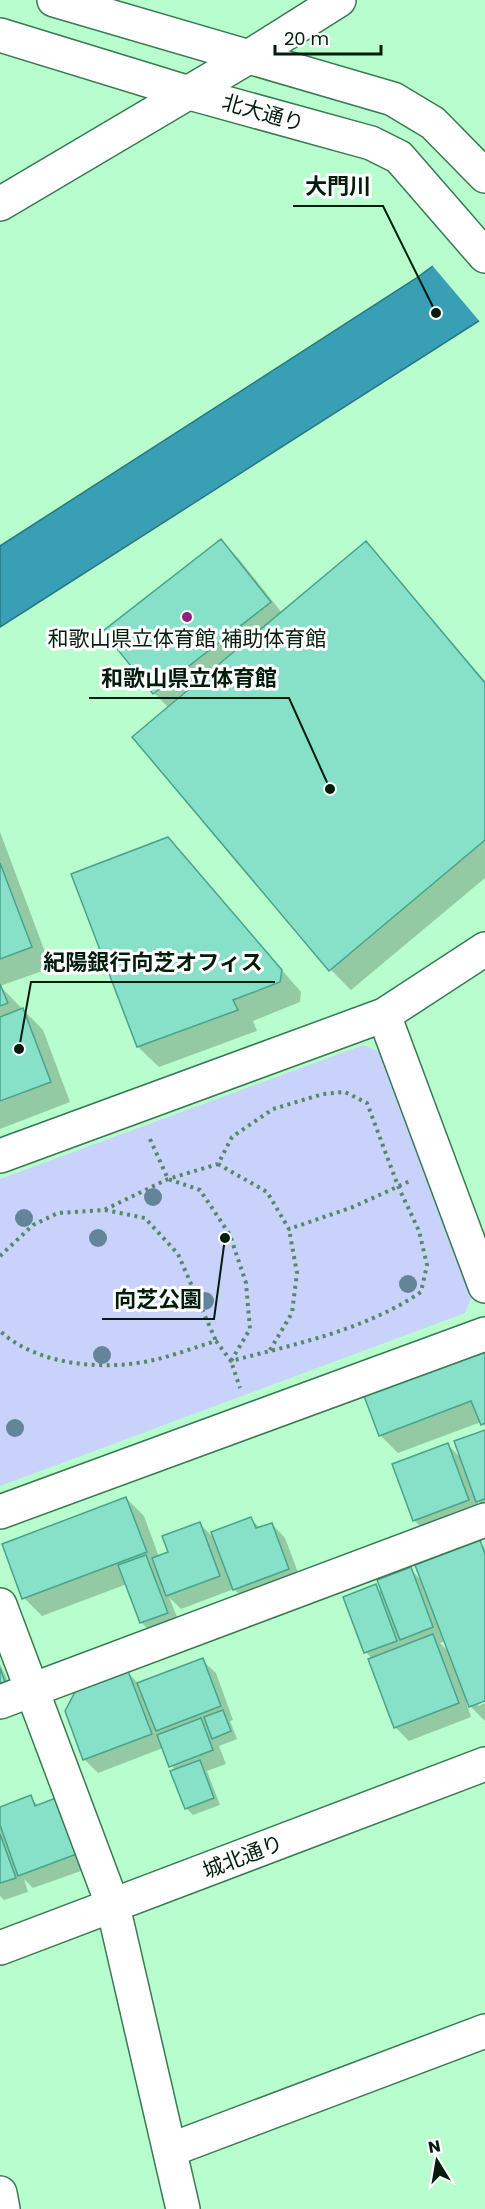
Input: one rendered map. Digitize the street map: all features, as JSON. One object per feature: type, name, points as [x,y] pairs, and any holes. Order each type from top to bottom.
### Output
[{"type":"street","points":[[54,0],[393,99],[433,123],[485,176]]},
{"type":"street","points":[[0,204],[247,58],[339,0]]},
{"type":"street","name":"北大通り","points":[[0,34],[186,92],[371,143],[399,157],[485,256]]},
{"type":"street","points":[[0,1155],[384,1015],[485,949]]},
{"type":"street","points":[[384,1015],[485,1286]]},
{"type":"street","points":[[0,1512],[485,1334]]},
{"type":"street","points":[[0,1702],[485,1520]]},
{"type":"street","points":[[0,1605],[113,1906],[183,2209]]},
{"type":"street","name":"城北通り","points":[[0,1948],[485,1764]]},
{"type":"street","points":[[170,2150],[485,2031]]},
{"type":"street","points":[[0,2193],[3,2209]]},
{"type":"path","points":[[218,1164],[231,1137],[273,1109],[323,1094],[345,1092],[367,1103],[398,1186],[419,1231],[427,1265],[421,1292],[396,1309],[328,1334],[231,1361]]},
{"type":"path","points":[[136,1106],[168,1179],[201,1190],[230,1235],[246,1283],[250,1329],[231,1361]]},
{"type":"path","points":[[104,1210],[168,1179],[218,1164],[267,1192],[289,1229],[297,1273],[292,1313],[270,1351]]},
{"type":"path","points":[[289,1229],[353,1207],[441,1169]]},
{"type":"path","points":[[0,1256],[33,1225],[58,1213],[104,1210],[145,1218],[178,1254],[216,1341],[231,1361]]},
{"type":"path","points":[[0,1331],[12,1342],[38,1355],[89,1364],[121,1364],[154,1360],[216,1341]]},
{"type":"shaded area","points":[[485,228],[485,317],[0,627],[0,546],[415,279]]},
{"type":"shaded area","points":[[363,1045],[380,1052],[472,1296],[465,1313],[0,1486],[0,1179]]},
{"type":"pier","points":[[485,225],[485,320],[481,323],[431,264]]},
{"type":"building","name":"和歌山県立体育館 補助体育館","points":[[221,539],[271,602],[153,694],[103,631]]},
{"type":"building","points":[[366,541],[485,683],[485,840],[329,971],[132,737]]},
{"type":"building","points":[[168,837],[282,970],[280,982],[233,1000],[238,1010],[137,1047],[71,874]]},
{"type":"building","points":[[0,863],[32,947],[0,959]]},
{"type":"building","points":[[0,984],[8,1003],[0,1006]]},
{"type":"building","points":[[23,1008],[51,1082],[0,1101],[0,1017]]},
{"type":"building","points":[[481,1352],[485,1354],[485,1423],[481,1425],[471,1401],[379,1436],[364,1396]]},
{"type":"building","points":[[485,1430],[485,1499],[476,1502],[454,1441]]},
{"type":"building","points":[[448,1443],[469,1500],[413,1521],[392,1464]]},
{"type":"building","points":[[126,1497],[147,1552],[22,1599],[2,1544]]},
{"type":"building","points":[[251,1517],[256,1528],[272,1523],[289,1569],[233,1590],[211,1532]]},
{"type":"building","points":[[200,1522],[220,1576],[166,1596],[152,1558],[168,1552],[162,1536]]},
{"type":"building","points":[[480,1540],[485,1554],[485,1701],[469,1707],[415,1565]]},
{"type":"building","points":[[146,1555],[168,1613],[140,1623],[118,1565]]},
{"type":"building","points":[[411,1567],[433,1627],[400,1640],[377,1580]]},
{"type":"building","points":[[376,1584],[397,1641],[364,1653],[343,1597]]},
{"type":"building","points":[[433,1634],[459,1703],[394,1728],[368,1659]]},
{"type":"building","points":[[203,1658],[221,1706],[156,1731],[137,1683]]},
{"type":"building","points":[[0,1668],[5,1682],[0,1684]]},
{"type":"building","points":[[128,1671],[152,1734],[83,1760],[65,1711],[75,1692]]},
{"type":"building","points":[[223,1710],[231,1731],[212,1739],[204,1717]]},
{"type":"building","points":[[201,1718],[213,1750],[169,1767],[157,1735]]},
{"type":"building","points":[[200,1760],[214,1798],[185,1809],[170,1771]]},
{"type":"building","points":[[31,1795],[35,1806],[61,1796],[82,1852],[18,1876],[0,1825],[0,1807]]},
{"type":"building","points":[[0,1834],[16,1878],[0,1883]]},
{"type":"place","name":"大門川","points":[[436,313]]},
{"type":"place","name":"和歌山県立体育館 補助体育館","points":[[187,617]]},
{"type":"place","name":"和歌山県立体育館","points":[[330,789]]},
{"type":"place","name":"紀陽銀行向芝オフィス","points":[[19,1049]]},
{"type":"place","name":"向芝公園","points":[[225,1238]]}]
